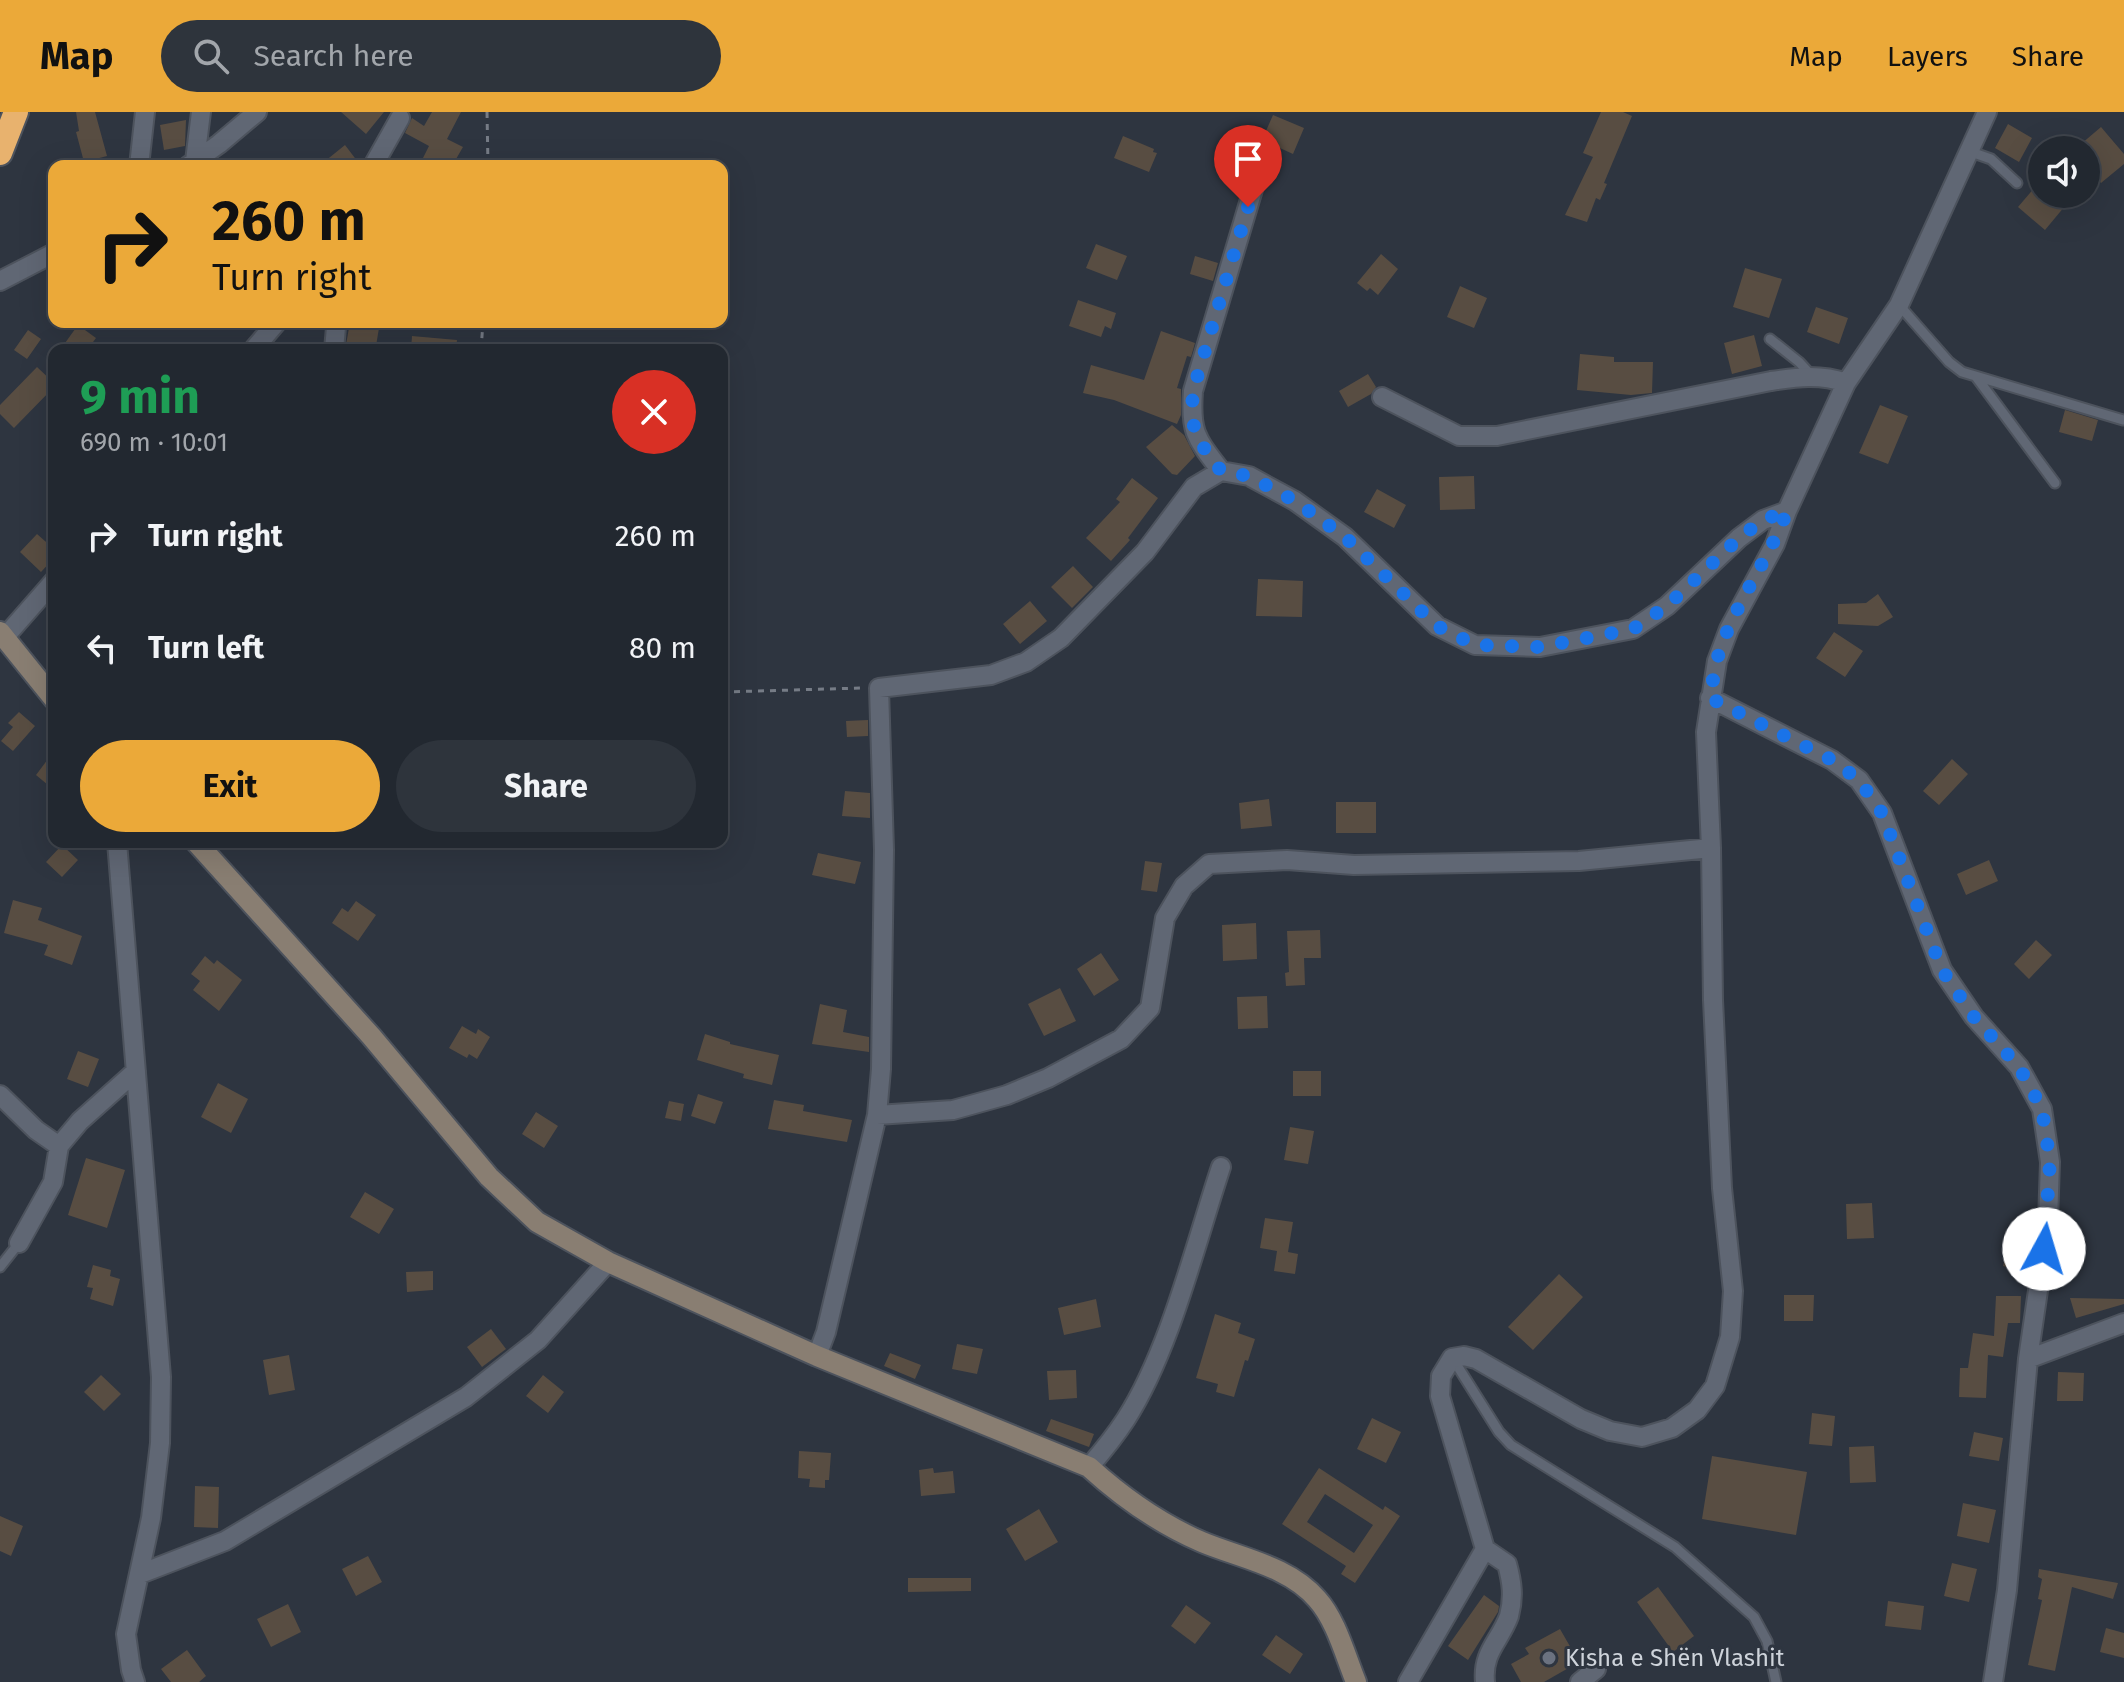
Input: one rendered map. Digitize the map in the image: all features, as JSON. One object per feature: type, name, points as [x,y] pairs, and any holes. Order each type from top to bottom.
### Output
[{"type":"highway","points":[[0,153],[16,112]]},
{"type":"street","points":[[140,160],[145,112]]},
{"type":"street","points":[[193,160],[201,112]]},
{"type":"street","points":[[197,160],[257,112]]},
{"type":"street","points":[[1485,1682],[1487,1654],[1508,1617],[1514,1587],[1507,1564],[1485,1549],[1440,1396],[1441,1376],[1452,1358],[1464,1356],[1476,1359],[1581,1419],[1610,1431],[1642,1437],[1672,1428],[1697,1410],[1715,1386],[1730,1337],[1733,1291],[1722,1188],[1713,1000],[1706,732],[1717,661],[1729,629],[1775,544],[1846,383],[1899,305],[1987,112]]},
{"type":"street","points":[[376,160],[400,118]]},
{"type":"street","points":[[1221,471],[1199,442],[1191,419],[1193,391],[1257,176]]},
{"type":"street","points":[[0,281],[48,256]]},
{"type":"street","points":[[258,344],[272,328]]},
{"type":"street","points":[[1382,397],[1459,436],[1497,436],[1771,381],[1811,375],[1846,383]]},
{"type":"street","points":[[817,1356],[826,1332],[877,1115],[881,1069],[884,850],[879,688],[991,675],[1026,662],[1061,638],[1145,552],[1194,487],[1221,471],[1249,476],[1295,501],[1345,537],[1437,626],[1475,645],[1540,647],[1633,629],[1667,606],[1739,538],[1763,520],[1787,511]]},
{"type":"street","points":[[48,587],[2,635],[48,692]]},
{"type":"street","points":[[1710,698],[1832,760],[1859,780],[1882,813],[1942,970],[1974,1017],[2019,1067],[2042,1109],[2050,1162],[2048,1222],[2028,1359],[2007,1590],[1993,1682]]},
{"type":"street","points":[[117,848],[161,1377],[160,1443],[151,1518],[126,1634],[135,1682]]},
{"type":"street","points":[[201,848],[371,1036],[489,1177],[537,1222],[608,1262],[817,1356],[1089,1467],[1124,1499],[1199,1541],[1303,1584],[1325,1612],[1356,1682]]},
{"type":"street","points":[[877,1115],[953,1110],[1007,1095],[1048,1078],[1121,1039],[1150,1008],[1165,918],[1184,886],[1209,864],[1287,860],[1354,865],[1579,861],[1711,848]]},
{"type":"street","points":[[19,1243],[53,1182],[59,1146],[80,1121],[136,1071]]},
{"type":"street","points":[[0,1095],[36,1130],[59,1146]]},
{"type":"street","points":[[1089,1467],[1126,1419],[1139,1395],[1168,1327],[1221,1167]]},
{"type":"street","points":[[140,1574],[225,1541],[466,1397],[538,1340],[608,1262]]},
{"type":"street","points":[[2028,1359],[2124,1323]]},
{"type":"street","points":[[1408,1682],[1485,1549]]},
{"type":"street","points":[[1580,1682],[1596,1669]]},
{"type":"lane","points":[[1971,152],[1991,159],[2017,183]]},
{"type":"lane","points":[[1899,305],[1949,362],[1962,372],[2123,420]]},
{"type":"lane","points":[[1770,339],[1811,375]]},
{"type":"lane","points":[[1977,378],[2055,483]]},
{"type":"lane","points":[[0,1267],[19,1243]]},
{"type":"lane","points":[[1452,1358],[1499,1432],[1511,1445],[1675,1547],[1754,1617],[1767,1641],[1776,1682]]},
{"type":"path","points":[[487,112],[488,160]]},
{"type":"path","points":[[728,692],[879,688]]},
{"type":"building","points":[[76,112],[95,112],[107,156],[83,160],[76,132],[79,131]]},
{"type":"building","points":[[341,112],[384,112],[366,134]]},
{"type":"building","points":[[432,112],[461,112],[447,139],[463,147],[455,160],[422,160],[429,146],[405,133],[412,118],[424,126]]},
{"type":"building","points":[[1601,112],[1623,112],[1632,116],[1604,183],[1607,184],[1600,200],[1596,198],[1587,222],[1565,215],[1593,157],[1583,153]]},
{"type":"building","points":[[1273,115],[1304,128],[1293,154],[1262,140]]},
{"type":"building","points":[[186,120],[185,146],[164,150],[160,125]]},
{"type":"building","points":[[2008,124],[2029,136],[2028,145],[2019,162],[1995,148]]},
{"type":"building","points":[[2101,127],[2124,154],[2124,164],[2101,183],[2100,136],[2090,136]]},
{"type":"building","points":[[1123,136],[1157,153],[1149,172],[1114,158]]},
{"type":"building","points":[[1232,143],[1249,151],[1241,169],[1224,161]]},
{"type":"building","points":[[345,145],[356,160],[326,160]]},
{"type":"building","points":[[2028,195],[2028,208],[2063,208],[2045,230],[2018,207]]},
{"type":"building","points":[[1096,244],[1127,256],[1117,280],[1086,268]]},
{"type":"building","points":[[1381,254],[1398,269],[1378,295],[1357,283]]},
{"type":"building","points":[[1195,256],[1218,263],[1213,281],[1190,274]]},
{"type":"building","points":[[1745,268],[1782,279],[1769,318],[1733,307]]},
{"type":"building","points":[[1460,286],[1487,298],[1474,328],[1447,317]]},
{"type":"building","points":[[1078,300],[1116,313],[1111,329],[1105,326],[1101,337],[1069,326]]},
{"type":"building","points":[[1816,307],[1848,318],[1839,344],[1807,332]]},
{"type":"building","points":[[76,328],[82,328],[96,338],[92,344],[64,344]]},
{"type":"building","points":[[349,328],[379,328],[376,344],[346,344]]},
{"type":"building","points":[[28,330],[41,339],[27,359],[14,350]]},
{"type":"building","points":[[1161,331],[1195,343],[1191,357],[1187,356],[1177,388],[1181,389],[1181,415],[1177,424],[1114,400],[1083,393],[1091,365],[1144,380]]},
{"type":"building","points":[[1754,335],[1762,366],[1732,374],[1724,343]]},
{"type":"building","points":[[412,336],[457,340],[457,344],[411,344]]},
{"type":"building","points":[[1580,354],[1614,357],[1614,362],[1653,362],[1652,393],[1631,395],[1577,390]]},
{"type":"building","points":[[37,367],[48,377],[48,393],[14,428],[0,414],[0,405]]},
{"type":"building","points":[[1368,374],[1376,387],[1371,394],[1348,407],[1339,391]]},
{"type":"building","points":[[1880,405],[1908,416],[1888,464],[1859,453]]},
{"type":"building","points":[[2065,410],[2098,420],[2092,441],[2059,432]]},
{"type":"building","points":[[1172,425],[1184,435],[1195,456],[1177,475],[1172,474],[1146,447]]},
{"type":"building","points":[[1474,476],[1475,509],[1440,510],[1439,477]]},
{"type":"building","points":[[1132,478],[1158,498],[1128,538],[1130,540],[1111,561],[1086,538],[1120,502],[1116,499]]},
{"type":"building","points":[[1377,489],[1406,505],[1394,528],[1364,512]]},
{"type":"building","points":[[37,534],[48,544],[48,564],[41,572],[20,552]]},
{"type":"building","points":[[1073,566],[1093,587],[1072,608],[1051,587]]},
{"type":"building","points":[[1258,579],[1303,581],[1302,617],[1256,616]]},
{"type":"building","points":[[1878,594],[1893,617],[1878,626],[1838,624],[1838,604],[1866,603]]},
{"type":"building","points":[[1030,601],[1047,621],[1020,644],[1003,624]]},
{"type":"building","points":[[1834,632],[1863,651],[1845,677],[1816,658]]},
{"type":"building","points":[[19,712],[35,726],[13,751],[1,741],[13,727],[8,723]]},
{"type":"building","points":[[868,720],[868,736],[847,737],[846,721]]},
{"type":"building","points":[[48,759],[48,785],[36,775]]},
{"type":"building","points":[[1952,759],[1968,774],[1939,805],[1923,791]]},
{"type":"building","points":[[845,791],[870,793],[870,818],[842,816]]},
{"type":"building","points":[[1269,799],[1272,826],[1241,829],[1239,803]]},
{"type":"building","points":[[1336,802],[1376,802],[1376,833],[1336,833]]},
{"type":"building","points":[[59,848],[65,848],[78,860],[62,877],[46,862]]},
{"type":"building","points":[[818,853],[861,862],[855,884],[812,875]]},
{"type":"building","points":[[1989,860],[1998,881],[1966,895],[1957,874]]},
{"type":"building","points":[[1145,861],[1162,863],[1157,892],[1141,890]]},
{"type":"building","points":[[13,900],[42,908],[38,920],[82,936],[72,965],[44,955],[48,945],[4,933]]},
{"type":"building","points":[[356,901],[376,915],[358,941],[332,923],[342,908],[348,912]]},
{"type":"building","points":[[1256,923],[1257,959],[1223,961],[1222,925]]},
{"type":"building","points":[[1320,930],[1321,958],[1304,958],[1305,985],[1286,986],[1285,973],[1289,972],[1287,931]]},
{"type":"building","points":[[2036,940],[2052,955],[2029,979],[2014,964]]},
{"type":"building","points":[[1101,953],[1119,980],[1094,996],[1077,969]]},
{"type":"building","points":[[205,956],[214,964],[217,960],[242,980],[219,1011],[193,990],[200,981],[191,974]]},
{"type":"building","points":[[1060,988],[1076,1021],[1044,1036],[1028,1004]]},
{"type":"building","points":[[1267,996],[1268,1028],[1238,1029],[1237,997]]},
{"type":"building","points":[[820,1004],[847,1010],[843,1032],[869,1037],[869,1052],[812,1044]]},
{"type":"building","points":[[462,1026],[476,1034],[478,1029],[490,1037],[477,1059],[469,1054],[467,1058],[449,1048]]},
{"type":"building","points":[[705,1034],[730,1044],[779,1055],[772,1085],[743,1078],[744,1074],[697,1060]]},
{"type":"building","points":[[78,1051],[99,1059],[88,1087],[67,1079]]},
{"type":"building","points":[[1293,1071],[1321,1071],[1321,1096],[1293,1096]]},
{"type":"building","points":[[218,1083],[248,1099],[231,1133],[201,1117]]},
{"type":"building","points":[[698,1094],[723,1102],[715,1124],[691,1116]]},
{"type":"building","points":[[774,1100],[804,1105],[803,1111],[852,1120],[847,1142],[768,1129]]},
{"type":"building","points":[[669,1101],[684,1104],[681,1121],[665,1118]]},
{"type":"building","points":[[536,1112],[558,1126],[544,1148],[522,1134]]},
{"type":"building","points":[[1290,1127],[1314,1131],[1308,1164],[1284,1160]]},
{"type":"building","points":[[86,1158],[125,1170],[107,1228],[68,1215]]},
{"type":"building","points":[[365,1192],[394,1209],[379,1234],[350,1217]]},
{"type":"building","points":[[1872,1203],[1874,1238],[1847,1239],[1846,1204]]},
{"type":"building","points":[[1265,1218],[1293,1222],[1288,1252],[1298,1254],[1295,1274],[1274,1271],[1277,1251],[1260,1248]]},
{"type":"building","points":[[2009,1242],[2028,1247],[2021,1271],[2003,1266]]},
{"type":"building","points":[[93,1265],[111,1270],[110,1276],[120,1279],[113,1306],[90,1299],[93,1288],[87,1287]]},
{"type":"building","points":[[433,1271],[433,1290],[407,1292],[406,1272]]},
{"type":"building","points":[[1559,1274],[1583,1297],[1533,1350],[1508,1327]]},
{"type":"building","points":[[1784,1295],[1814,1295],[1813,1321],[1784,1321]]},
{"type":"building","points":[[1996,1296],[2021,1296],[2020,1323],[2008,1323],[2003,1357],[1988,1355],[1986,1398],[1959,1397],[1960,1368],[1968,1368],[1973,1333],[1994,1336]]},
{"type":"building","points":[[2070,1298],[2124,1299],[2124,1304],[2076,1318]]},
{"type":"building","points":[[1096,1299],[1101,1327],[1064,1335],[1058,1308]]},
{"type":"building","points":[[1215,1314],[1241,1323],[1238,1333],[1255,1339],[1234,1397],[1216,1392],[1218,1384],[1196,1378]]},
{"type":"building","points":[[491,1329],[506,1349],[482,1367],[467,1347]]},
{"type":"building","points":[[957,1344],[983,1349],[977,1374],[952,1369]]},
{"type":"building","points":[[890,1353],[921,1365],[915,1379],[884,1366]]},
{"type":"building","points":[[289,1355],[295,1390],[269,1395],[263,1360]]},
{"type":"building","points":[[1076,1370],[1077,1398],[1049,1400],[1047,1371]]},
{"type":"building","points":[[2058,1372],[2084,1373],[2083,1401],[2057,1401]]},
{"type":"building","points":[[101,1375],[121,1394],[104,1411],[84,1392]]},
{"type":"building","points":[[543,1375],[564,1392],[548,1413],[526,1396]]},
{"type":"building","points":[[1812,1413],[1835,1416],[1832,1446],[1809,1444]]},
{"type":"building","points":[[1372,1418],[1401,1432],[1386,1463],[1357,1449]]},
{"type":"building","points":[[1051,1419],[1094,1434],[1089,1447],[1046,1431]]},
{"type":"building","points":[[1974,1432],[2003,1438],[1999,1461],[1969,1456]]},
{"type":"building","points":[[1874,1446],[1876,1482],[1850,1483],[1849,1447]]},
{"type":"building","points":[[799,1451],[831,1453],[829,1480],[825,1480],[825,1488],[809,1487],[810,1479],[798,1478]]},
{"type":"building","points":[[1712,1456],[1807,1472],[1796,1535],[1702,1519]]},
{"type":"building","points":[[933,1468],[934,1473],[953,1471],[955,1493],[921,1496],[919,1470]]},
{"type":"building","points":[[1319,1468],[1383,1510],[1385,1506],[1400,1516],[1355,1583],[1341,1574],[1346,1566],[1282,1524]],"holes":[[[1325,1494],[1373,1525],[1354,1553],[1307,1522]]]},
{"type":"building","points":[[195,1486],[219,1487],[218,1528],[194,1527]]},
{"type":"building","points":[[1963,1503],[1996,1510],[1989,1543],[1957,1536]]},
{"type":"building","points":[[1039,1509],[1058,1542],[1025,1561],[1006,1529]]},
{"type":"building","points":[[0,1516],[23,1526],[11,1556],[0,1551]]},
{"type":"building","points":[[368,1556],[382,1582],[356,1596],[342,1569]]},
{"type":"building","points":[[1952,1563],[1977,1569],[1969,1602],[1944,1596]]},
{"type":"building","points":[[2039,1569],[2118,1583],[2113,1599],[2072,1587],[2055,1671],[2028,1665],[2042,1600],[2038,1599],[2042,1579],[2038,1577]]},
{"type":"building","points":[[908,1578],[971,1578],[971,1591],[908,1592]]},
{"type":"building","points":[[1658,1587],[1694,1636],[1673,1652],[1637,1602]]},
{"type":"building","points":[[1484,1595],[1499,1606],[1498,1612],[1468,1660],[1448,1646]]},
{"type":"building","points":[[1888,1601],[1924,1606],[1921,1630],[1885,1626]]},
{"type":"building","points":[[288,1604],[301,1632],[271,1647],[257,1619]]},
{"type":"building","points":[[1186,1605],[1211,1623],[1195,1644],[1171,1626]]},
{"type":"building","points":[[2106,1628],[2124,1633],[2124,1658],[2100,1652]]},
{"type":"building","name":"Kisha e Shën Vlashit","points":[[1560,1629],[1579,1662],[1544,1682],[1521,1682],[1511,1664],[1529,1654],[1525,1648]]},
{"type":"building","points":[[1276,1635],[1303,1654],[1290,1674],[1262,1655]]},
{"type":"building","points":[[187,1650],[206,1676],[199,1682],[171,1682],[161,1669]]},
{"type":"place","name":"Kisha e Shën Vlashit","points":[[1549,1658]]},
{"type":"route","points":[[1248,207],[1193,391],[1191,419],[1199,442],[1221,471],[1249,476],[1295,501],[1345,537],[1437,626],[1475,645],[1540,647],[1633,629],[1667,606],[1739,538],[1763,520],[1787,511],[1775,544],[1729,629],[1717,661],[1710,698],[1832,760],[1859,780],[1882,813],[1942,970],[1974,1017],[2019,1067],[2042,1109],[2050,1162],[2044,1249]]}]
